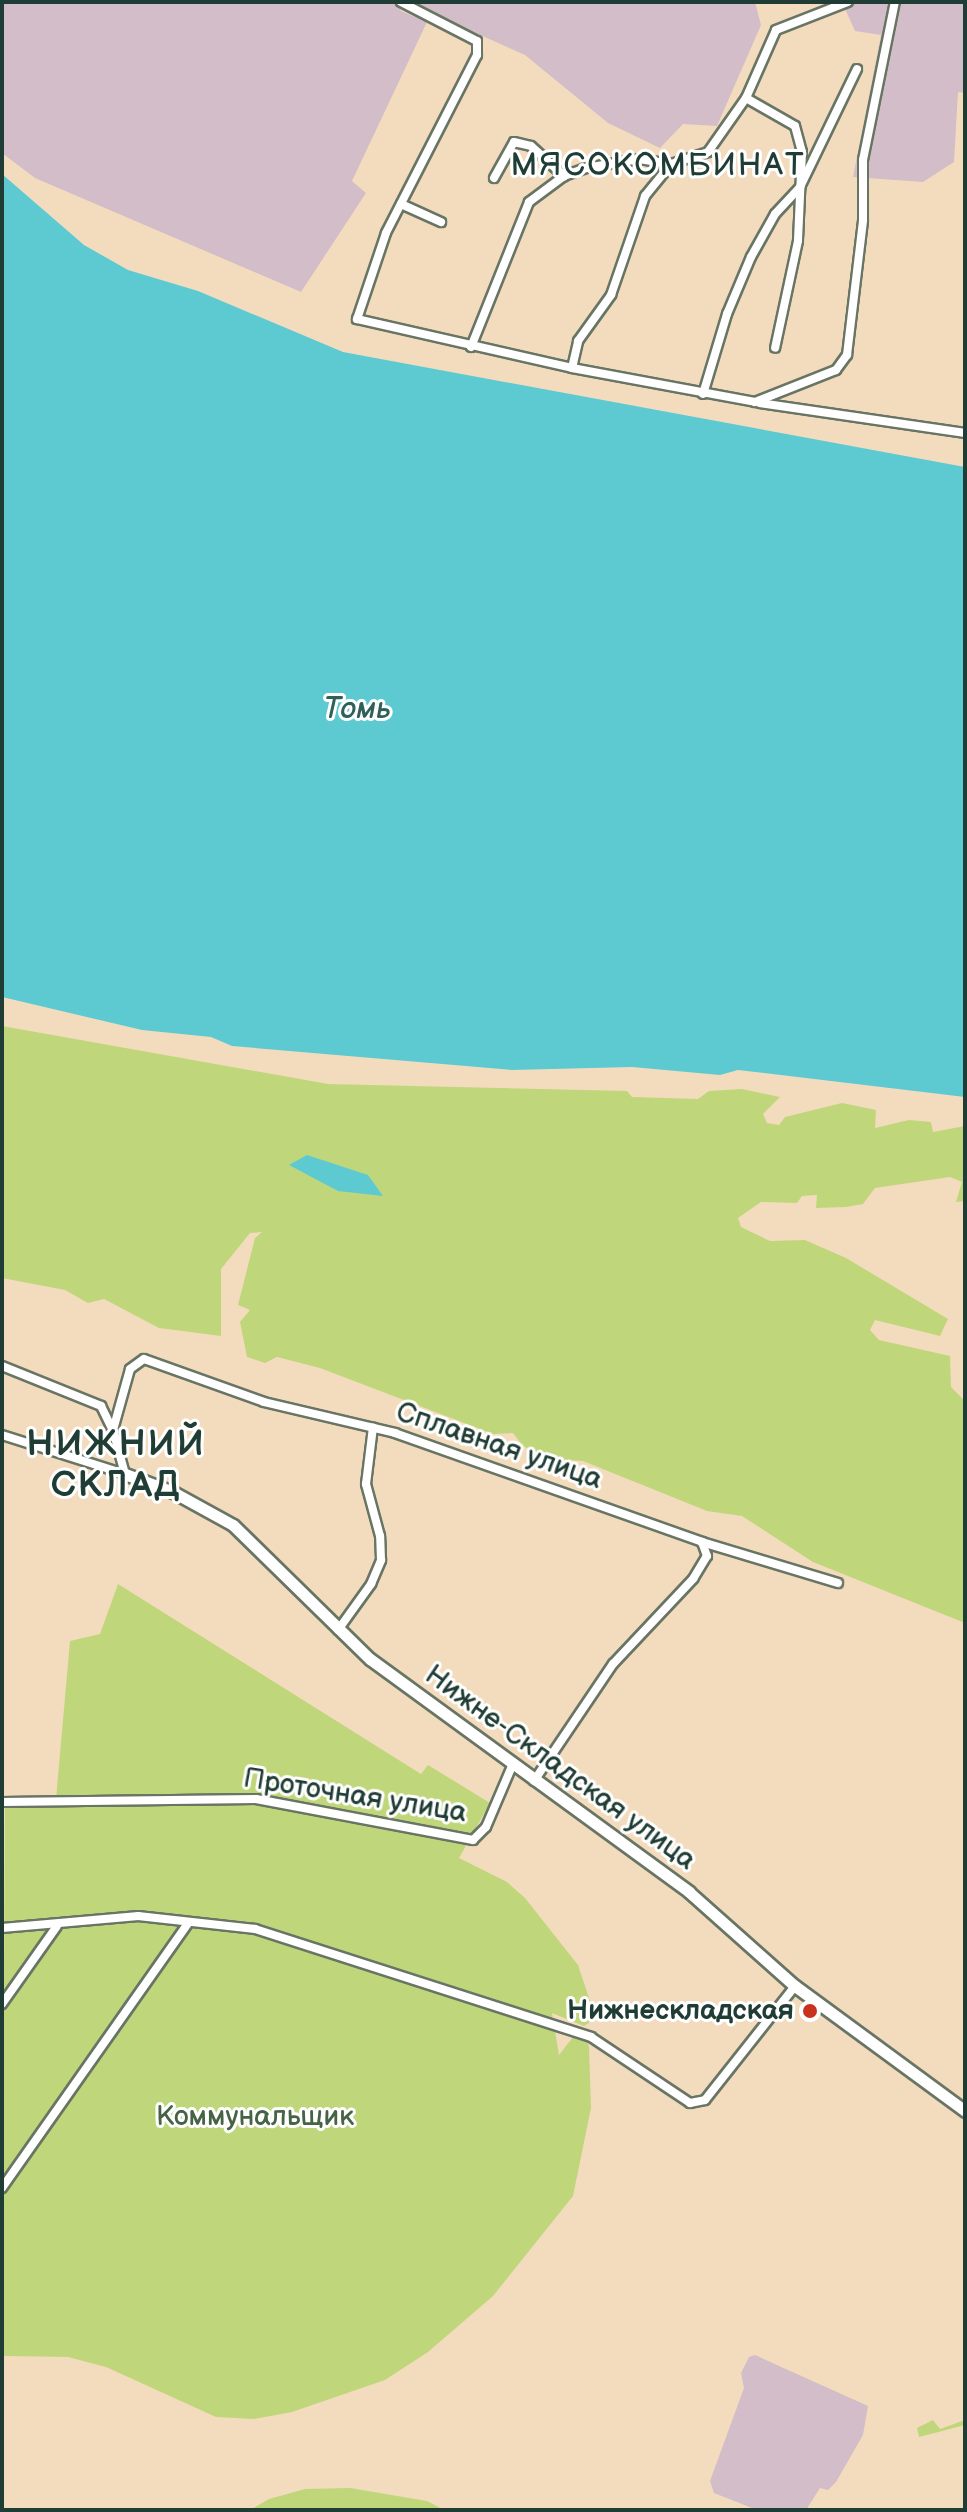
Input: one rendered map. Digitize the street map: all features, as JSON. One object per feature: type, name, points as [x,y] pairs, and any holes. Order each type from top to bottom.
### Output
[{"type":"street","points":[[401,2],[477,41],[477,55],[401,204],[357,319],[471,347],[703,394],[965,433]]},
{"type":"street","points":[[471,347],[525,208],[564,176],[618,160],[671,164],[708,152],[746,98],[776,30],[848,2]]},
{"type":"street","points":[[755,402],[836,370],[847,355],[863,220],[863,160],[895,2]]},
{"type":"street","points":[[703,394],[727,314],[751,257],[775,214],[800,187],[857,69]]},
{"type":"street","points":[[746,98],[795,126],[802,152],[798,241],[775,348]]},
{"type":"street","points":[[494,178],[514,142],[531,146],[564,176]]},
{"type":"street","points":[[572,368],[578,341],[611,295],[645,196],[671,164]]},
{"type":"street","points":[[401,204],[441,222]]},
{"type":"street","name":"Сплавная улица","points":[[113,1430],[130,1369],[144,1359],[264,1402],[373,1427],[702,1542],[838,1583]]},
{"type":"street","points":[[2,1366],[101,1406],[113,1430],[125,1474]]},
{"type":"street","points":[[338,1630],[371,1584],[381,1560],[380,1536],[366,1484],[373,1427]]},
{"type":"street","points":[[2,1435],[125,1474]]},
{"type":"street","name":"Нижне-Складская улица","points":[[125,1474],[233,1525],[272,1558],[338,1630],[512,1766],[689,1892],[795,1986],[965,2111]]},
{"type":"street","points":[[533,1781],[621,1654],[693,1579],[707,1556],[702,1542]]},
{"type":"street","name":"Проточная улица","points":[[2,1802],[256,1799],[473,1840],[486,1827],[512,1766]]},
{"type":"street","points":[[2,1928],[172,1916],[188,1923],[255,1929],[573,2030],[606,2045],[690,2103],[705,2100],[795,1986]]},
{"type":"street","points":[[2,2188],[188,1923]]},
{"type":"street","points":[[2,2004],[57,1926]]},
{"type":"shaded area","points":[[2,2],[396,2],[401,11],[427,22],[352,181],[366,193],[301,292],[35,178],[2,153]]},
{"type":"shaded area","points":[[406,2],[755,2],[761,25],[717,126],[683,124],[660,148],[608,123],[525,55]]},
{"type":"shaded area","points":[[842,2],[965,2],[965,93],[958,92],[954,162],[923,182],[853,177],[881,35],[855,31]]},
{"type":"shaded area","points":[[755,2355],[868,2406],[863,2435],[836,2482],[828,2490],[820,2488],[806,2510],[757,2510],[714,2493],[710,2481],[744,2388],[741,2373],[749,2357]]},
{"type":"green space","points":[[2,1026],[328,1084],[627,1091],[632,1097],[698,1099],[709,1091],[742,1089],[780,1097],[763,1114],[767,1123],[779,1125],[785,1117],[842,1103],[876,1110],[875,1128],[909,1120],[931,1122],[933,1132],[965,1126],[965,1201],[956,1202],[962,1182],[950,1177],[875,1188],[863,1204],[846,1207],[816,1208],[817,1195],[802,1196],[797,1203],[761,1202],[738,1218],[741,1227],[770,1241],[805,1240],[846,1258],[948,1319],[940,1336],[875,1320],[870,1330],[879,1340],[950,1356],[951,1387],[965,1401],[965,1623],[813,1562],[742,1516],[707,1511],[583,1461],[546,1459],[523,1446],[513,1433],[493,1434],[320,1368],[277,1357],[265,1363],[247,1357],[240,1322],[250,1310],[238,1305],[255,1238],[262,1232],[250,1233],[221,1269],[221,1336],[159,1328],[104,1299],[88,1303],[65,1290],[2,1278]]},
{"type":"green space","name":"Коммунальщик","points":[[118,1584],[421,1774],[428,1765],[490,1803],[459,1858],[507,1882],[525,1898],[578,1965],[590,2001],[593,2020],[584,2026],[552,2013],[559,2055],[573,2037],[586,2038],[589,2047],[591,2108],[573,2196],[493,2296],[428,2352],[385,2380],[292,2412],[254,2419],[216,2417],[106,2367],[68,2357],[2,2356],[5,1799],[56,1799],[70,1641],[100,1634]]},
{"type":"green space","points":[[933,2420],[940,2429],[965,2420],[965,2425],[919,2437],[917,2428]]},
{"type":"green space","points":[[350,2488],[427,2501],[444,2510],[250,2510],[269,2499],[305,2489]]},
{"type":"water","name":"Томь","points":[[2,174],[84,245],[128,270],[198,291],[343,352],[965,467],[965,1097],[738,1070],[720,1075],[632,1067],[512,1070],[232,1046],[211,1037],[142,1030],[2,997]]},
{"type":"water","points":[[307,1155],[368,1175],[383,1196],[338,1191],[289,1165]]},
{"type":"place","name":"Нижнескладская","points":[[810,2011]]},
{"type":"district","name":"МЯСОКОМБИНАТ","points":[[658,166]]},
{"type":"district","name":"НИЖНИЙ СКЛАД","points":[[116,1464]]}]
